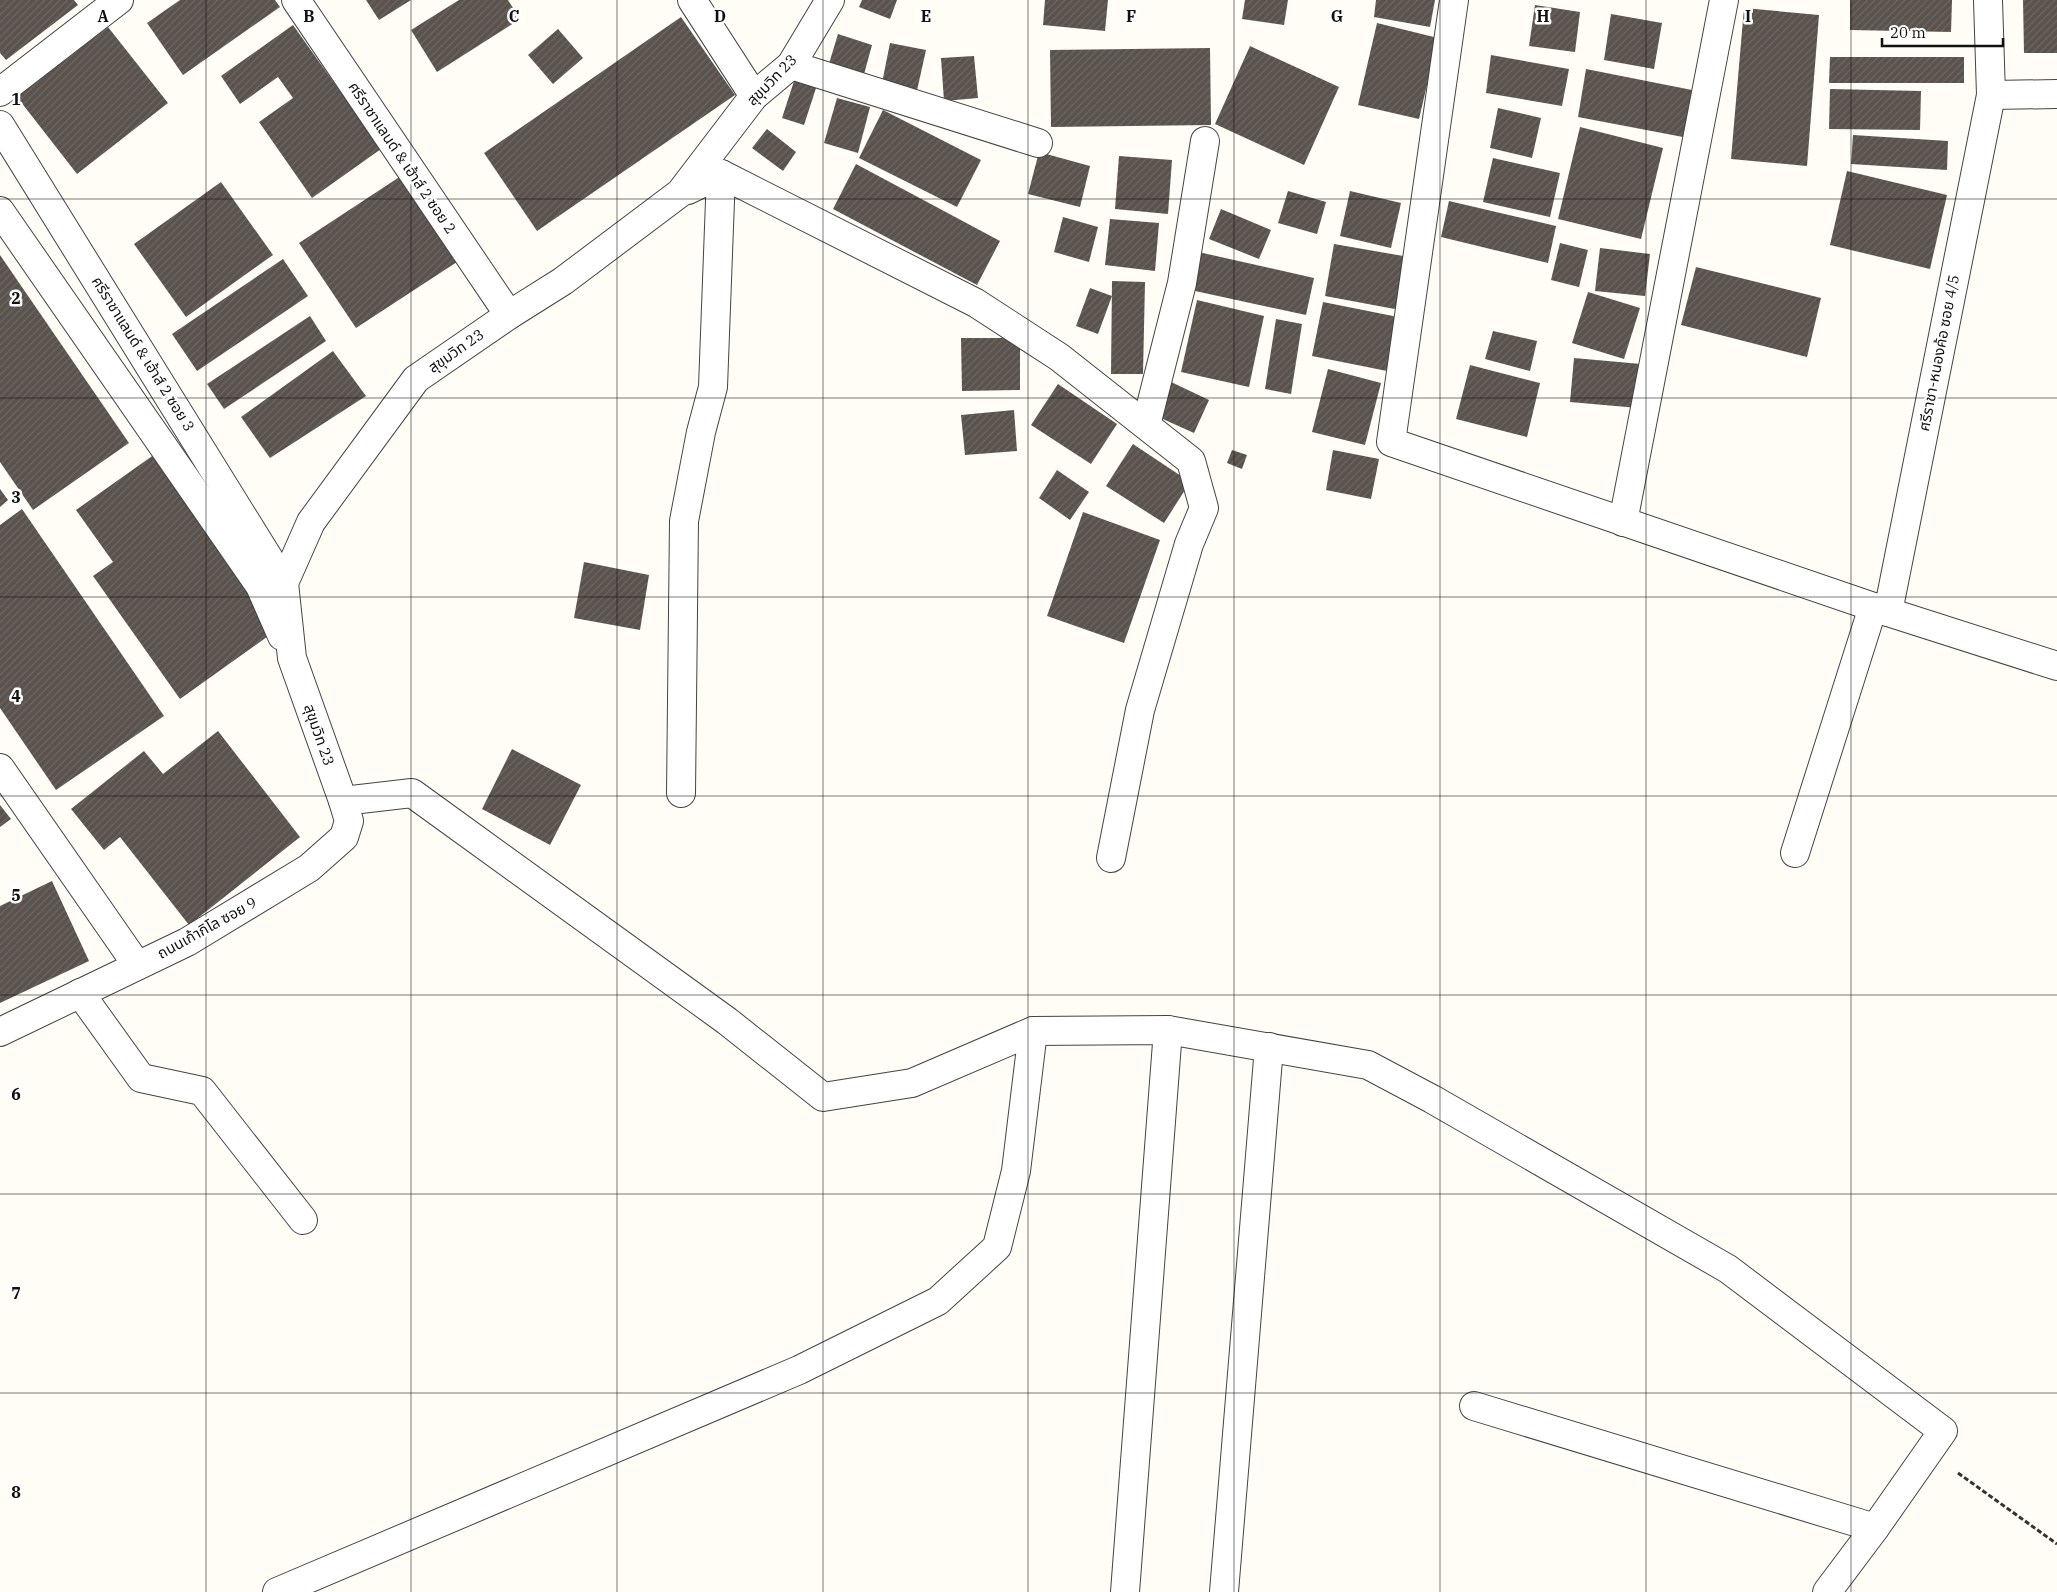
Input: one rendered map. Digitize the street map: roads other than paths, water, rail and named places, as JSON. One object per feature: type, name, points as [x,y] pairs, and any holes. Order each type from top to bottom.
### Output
[{"type":"street","points":[[0,92],[119,0]]},
{"type":"street","name":"ศรีราชาแลนด์ & เฮ้าส์ 2 ซอย 2","points":[[296,0],[509,316]]},
{"type":"street","points":[[692,0],[754,96]]},
{"type":"street","name":"สุขุมวิท 23","points":[[343,801],[292,658],[284,583],[311,522],[416,380],[563,281],[680,193],[754,96],[791,64],[830,0]]},
{"type":"street","points":[[1454,0],[1391,442],[1881,609],[2057,666]]},
{"type":"street","points":[[1623,522],[1724,0]]},
{"type":"street","name":"ศรีราชา-หนองค้อ ซอย 4/5","points":[[1794,853],[1881,609],[1991,95],[1988,0]]},
{"type":"street","points":[[791,64],[1038,143]]},
{"type":"street","points":[[1991,95],[2057,94]]},
{"type":"street","name":"ศรีราชาแลนด์ & เฮ้าส์ 2 ซอย 3","points":[[0,125],[9,159],[284,583]]},
{"type":"street","points":[[1146,425],[1182,283],[1205,141]]},
{"type":"street","points":[[680,193],[721,174]]},
{"type":"street","points":[[721,174],[976,304],[1059,357],[1191,461],[1204,508],[1189,544],[1140,710],[1111,858]]},
{"type":"street","points":[[681,793],[684,521],[701,432],[713,387],[721,174]]},
{"type":"street","points":[[0,211],[260,586],[292,658]]},
{"type":"street","points":[[0,768],[137,965]]},
{"type":"street","points":[[343,801],[412,793],[727,1021],[823,1098],[912,1083],[1033,1031],[1168,1030],[1368,1066],[1432,1099],[1728,1269],[1943,1431],[1875,1528],[1827,1592]]},
{"type":"street","name":"ถนนเก้ากิโล ซอย 9","points":[[0,1032],[187,942],[309,868],[344,836],[349,821],[343,801]]},
{"type":"street","points":[[80,993],[141,1078],[202,1091],[303,1220]]},
{"type":"street","points":[[1125,1592],[1168,1030]]},
{"type":"street","points":[[276,1592],[799,1370],[938,1301],[997,1247],[1016,1170],[1033,1031]]},
{"type":"street","points":[[1224,1592],[1269,1047]]},
{"type":"street","points":[[1474,1406],[1875,1528]]}]
